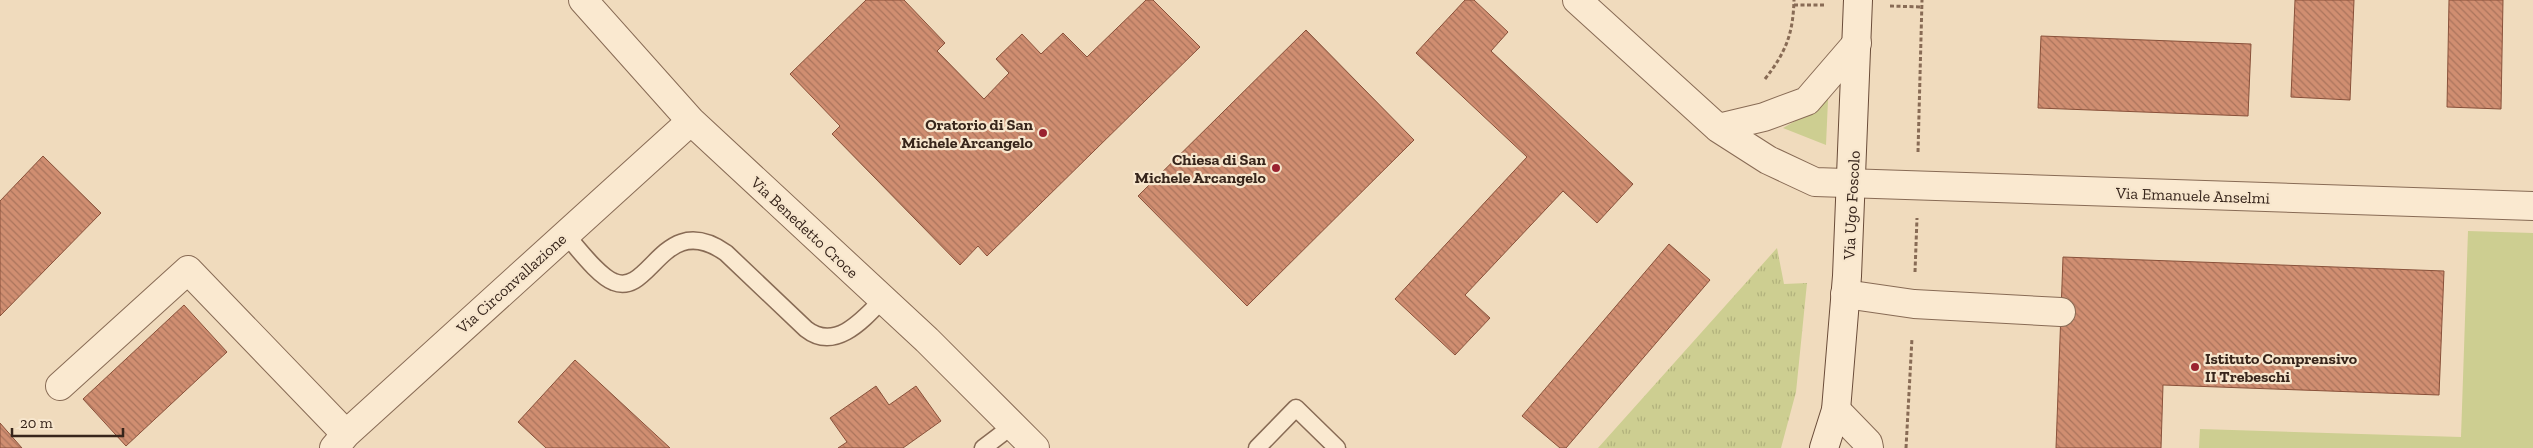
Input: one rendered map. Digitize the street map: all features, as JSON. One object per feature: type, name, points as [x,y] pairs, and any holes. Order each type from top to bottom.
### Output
[{"type":"street","name":"Via Benedetto Croce","points":[[583,0],[691,121],[883,300],[1034,448]]},
{"type":"street","name":"Via Emanuele Anselmi","points":[[1577,0],[1718,128],[1768,160],[1815,182],[2533,206]]},
{"type":"street","name":"Via Ugo Foscolo","points":[[1824,448],[1836,410],[1845,294],[1852,184],[1858,0]]},
{"type":"street","points":[[1718,128],[1764,117],[1807,101],[1857,43]]},
{"type":"street","name":"Via Circonvallazione","points":[[340,441],[691,121]]},
{"type":"street","points":[[60,386],[188,270],[340,441]]},
{"type":"street","points":[[1845,294],[1914,304],[2061,312]]},
{"type":"street","points":[[1836,410],[1868,443],[1869,448]]},
{"type":"lane","points":[[565,234],[612,282],[620,284],[632,282],[642,275],[671,246],[696,240],[711,242],[726,253],[813,335],[822,337],[839,335],[859,324],[883,300]]},
{"type":"lane","points":[[1257,448],[1296,408],[1337,448]]},
{"type":"lane","points":[[983,448],[1012,426]]},
{"type":"path","points":[[1762,84],[1783,56],[1794,16],[1794,0]]},
{"type":"path","points":[[1906,448],[1914,304],[1922,0]]},
{"type":"green space","points":[[1825,99],[1828,100],[1826,145],[1783,128],[1811,112]]},
{"type":"green space","points":[[2468,231],[2533,233],[2533,448],[2199,448],[2200,429],[2461,437]]},
{"type":"green space","points":[[1777,248],[1784,284],[1807,283],[1796,392],[1781,448],[1598,448]]},
{"type":"building","points":[[866,0],[904,0],[945,43],[937,51],[984,99],[1009,73],[996,59],[1022,34],[1041,54],[1063,33],[1087,57],[1146,0],[1153,0],[1200,47],[987,256],[978,246],[960,265],[832,134],[840,126],[790,74]]},
{"type":"building","points":[[1465,0],[1474,0],[1508,32],[1491,51],[1633,184],[1597,223],[1563,191],[1465,295],[1490,318],[1455,355],[1395,299],[1527,157],[1416,53]]},
{"type":"building","points":[[2295,0],[2354,0],[2350,100],[2291,97]]},
{"type":"building","points":[[2449,0],[2503,0],[2501,109],[2447,107]]},
{"type":"building","name":"Chiesa di San Michele Arcangelo","points":[[1306,30],[1414,140],[1247,306],[1138,196]]},
{"type":"building","points":[[2041,36],[2251,44],[2248,116],[2038,108]]},
{"type":"building","points":[[43,156],[101,213],[0,316],[0,201]]},
{"type":"building","points":[[1669,244],[1710,280],[1566,448],[1560,448],[1522,416]]},
{"type":"building","points":[[2063,257],[2444,271],[2439,395],[2163,385],[2161,448],[2056,448]]},
{"type":"building","points":[[184,305],[227,352],[126,446],[83,399]]},
{"type":"building","points":[[575,360],[670,448],[546,448],[518,422]]},
{"type":"building","points":[[876,386],[889,405],[916,386],[941,421],[903,448],[838,448],[847,442],[830,418]]},
{"type":"building","points":[[0,423],[22,448],[0,448]]},
{"type":"place","name":"Oratorio di San Michele Arcangelo","points":[[1043,133]]},
{"type":"place","name":"Chiesa di San Michele Arcangelo","points":[[1276,168]]},
{"type":"place","name":"Istituto Comprensivo II Trebeschi","points":[[2195,367]]}]
